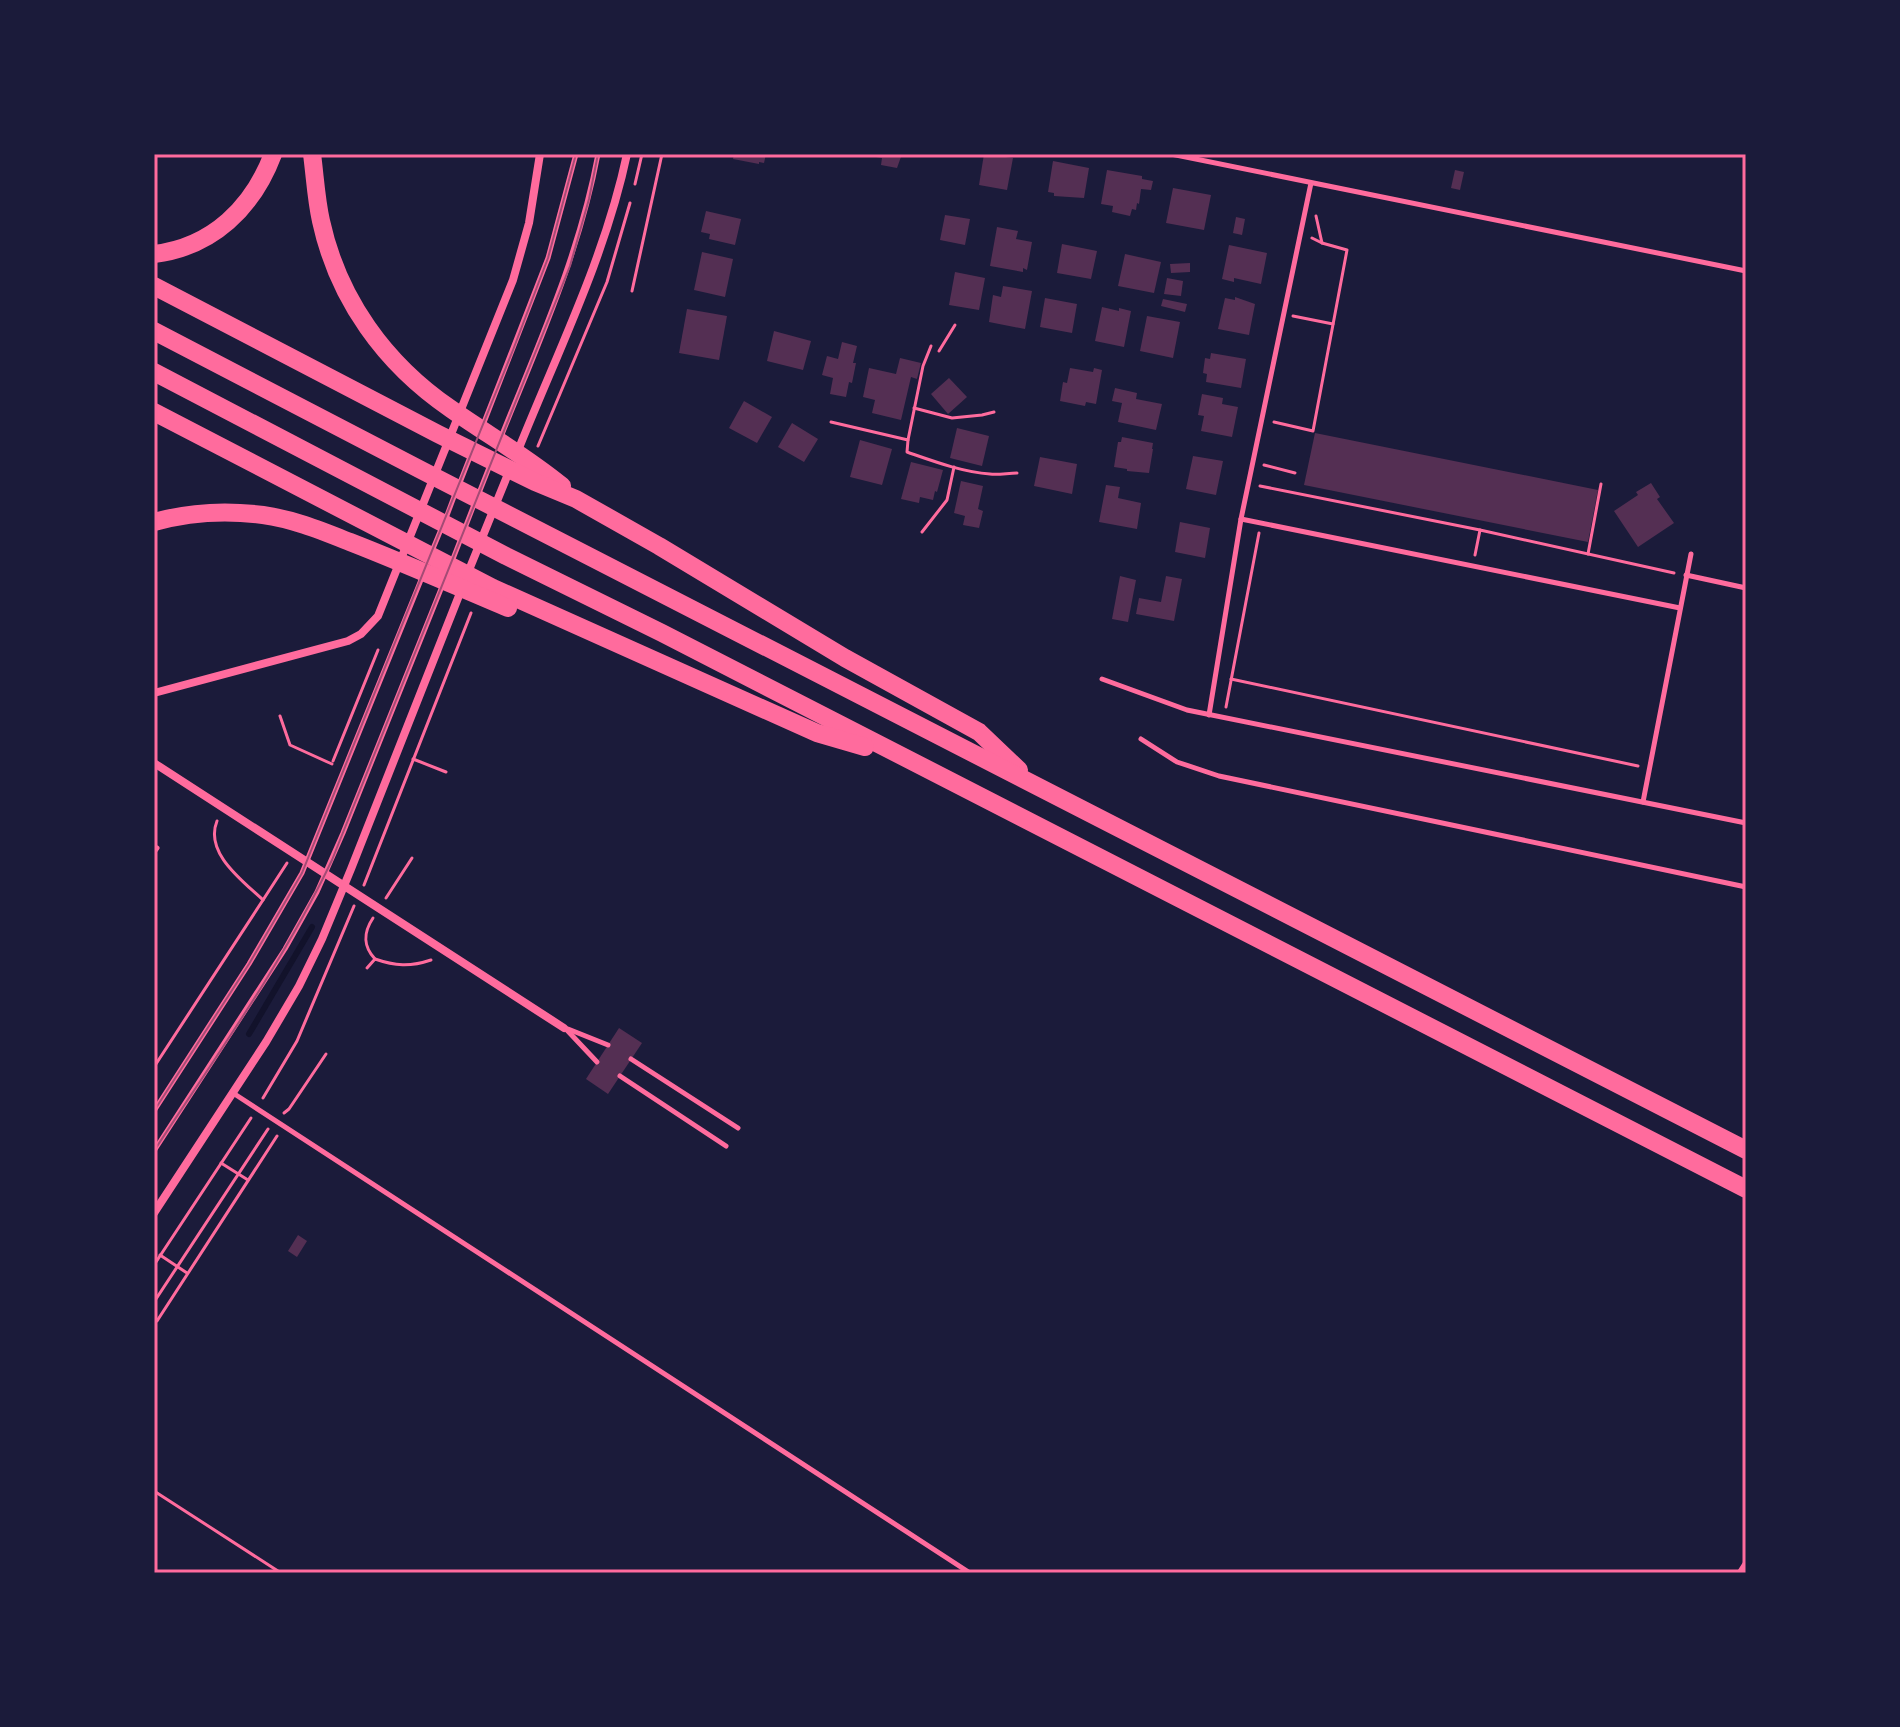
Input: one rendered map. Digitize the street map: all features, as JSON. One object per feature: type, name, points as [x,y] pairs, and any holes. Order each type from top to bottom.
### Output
[{"type":"highway","points":[[154,254],[209,237],[236,215],[257,190],[273,154]]},
{"type":"highway","points":[[312,154],[320,220],[340,279],[355,311],[370,333],[401,368],[448,407],[537,468],[576,499],[845,658],[979,732],[1033,783]]},
{"type":"highway","points":[[154,286],[438,434],[537,468]]},
{"type":"highway","points":[[154,331],[1746,1150]]},
{"type":"highway","points":[[154,372],[506,556],[1746,1189]]},
{"type":"highway","points":[[154,412],[396,539],[486,596]]},
{"type":"highway","points":[[154,522],[179,515],[211,513],[266,515],[299,523],[646,657],[817,733],[910,760]]},
{"type":"street","points":[[154,693],[348,641],[361,634],[378,616],[513,280],[529,223],[540,154]]},
{"type":"street","points":[[154,1213],[266,1042],[299,986],[328,925],[590,276],[627,154]]},
{"type":"street","points":[[154,763],[564,1028]]},
{"type":"lane","points":[[479,435],[548,258],[576,154]]},
{"type":"lane","points":[[498,445],[570,266],[598,154]]},
{"type":"lane","points":[[1171,154],[1746,271]]},
{"type":"lane","points":[[1209,715],[1241,519],[1311,183]]},
{"type":"lane","points":[[154,1111],[249,964],[302,873],[473,449]]},
{"type":"lane","points":[[154,1151],[285,949],[317,892],[355,805],[492,459]]},
{"type":"lane","points":[[1241,519],[1680,608]]},
{"type":"lane","points":[[1643,802],[1691,554]]},
{"type":"lane","points":[[1686,575],[1746,588]]},
{"type":"lane","points":[[1102,679],[1209,715],[1746,823]]},
{"type":"lane","points":[[1141,739],[1177,762],[1219,776],[1746,887]]},
{"type":"lane","points":[[564,1028],[608,1045]]},
{"type":"lane","points":[[564,1028],[597,1062]]},
{"type":"lane","points":[[631,1059],[738,1128]]},
{"type":"lane","points":[[620,1076],[726,1146]]},
{"type":"lane","points":[[233,1093],[970,1573]]},
{"type":"lane","points":[[1739,1573],[1746,1562]]},
{"type":"path","points":[[632,291],[662,154]]},
{"type":"path","points":[[1262,420],[1313,431],[1347,250],[1322,243],[1301,231]]},
{"type":"path","points":[[1284,314],[1333,324]]},
{"type":"path","points":[[939,351],[955,325]]},
{"type":"path","points":[[931,346],[923,366],[907,452],[954,467],[991,474],[1017,473]]},
{"type":"path","points":[[914,408],[952,418],[994,412]]},
{"type":"path","points":[[831,422],[908,440]]},
{"type":"path","points":[[537,468],[541,438]]},
{"type":"path","points":[[1253,463],[1295,473]]},
{"type":"path","points":[[922,532],[947,500],[954,467]]},
{"type":"path","points":[[1248,484],[1686,575]]},
{"type":"path","points":[[1588,554],[1601,484]]},
{"type":"path","points":[[1223,718],[1260,530]]},
{"type":"path","points":[[1473,566],[1480,530]]},
{"type":"path","points":[[362,889],[413,759],[486,596]]},
{"type":"path","points":[[1231,679],[1649,769]]},
{"type":"path","points":[[280,716],[290,745],[332,764]]},
{"type":"path","points":[[413,759],[446,772]]},
{"type":"path","points":[[154,1067],[263,900],[221,857],[214,828]]},
{"type":"path","points":[[154,1265],[297,1041],[356,902]]},
{"type":"path","points":[[367,968],[375,959],[408,966],[422,963]]},
{"type":"path","points":[[154,1302],[275,1120],[289,1109],[326,1054]]},
{"type":"path","points":[[154,1320],[157,1321],[284,1126]]},
{"type":"path","points":[[221,1163],[248,1180]]},
{"type":"path","points":[[160,1255],[188,1274]]},
{"type":"path","points":[[154,1491],[281,1573]]},
{"type":"building","points":[[734,154],[766,154],[764,163],[759,164],[733,159]]},
{"type":"building","points":[[870,154],[902,154],[897,168],[881,165],[882,158]]},
{"type":"building","points":[[984,154],[1013,158],[1007,190],[979,185]]},
{"type":"building","points":[[1053,161],[1089,168],[1084,198],[1054,196],[1054,193],[1048,192]]},
{"type":"building","points":[[1107,170],[1153,181],[1151,190],[1141,189],[1139,204],[1136,210],[1132,209],[1130,216],[1112,212],[1113,206],[1101,204]]},
{"type":"building","points":[[1455,170],[1464,172],[1460,190],[1451,188]]},
{"type":"building","points":[[1173,188],[1211,195],[1204,230],[1166,223]]},
{"type":"building","points":[[706,211],[741,219],[735,245],[709,239],[710,234],[701,232]]},
{"type":"building","points":[[945,215],[970,219],[965,245],[940,240]]},
{"type":"building","points":[[1236,217],[1245,219],[1242,235],[1233,233]]},
{"type":"building","points":[[997,227],[1018,231],[1016,239],[1032,242],[1027,270],[1023,268],[1023,272],[990,266]]},
{"type":"building","points":[[1062,244],[1097,251],[1091,279],[1057,273]]},
{"type":"building","points":[[1229,245],[1267,253],[1261,284],[1234,278],[1234,282],[1222,279]]},
{"type":"building","points":[[702,252],[733,259],[725,297],[694,290]]},
{"type":"building","points":[[1125,254],[1161,262],[1154,293],[1118,286]]},
{"type":"building","points":[[1190,263],[1190,272],[1171,273],[1170,264]]},
{"type":"building","points":[[955,272],[985,278],[979,310],[949,305]]},
{"type":"building","points":[[1167,278],[1183,281],[1181,296],[1164,294]]},
{"type":"building","points":[[1003,286],[1032,291],[1025,329],[989,322],[993,295],[1001,297]]},
{"type":"building","points":[[1235,297],[1255,304],[1249,335],[1218,329],[1225,298],[1235,300]]},
{"type":"building","points":[[1045,298],[1077,304],[1072,333],[1040,327]]},
{"type":"building","points":[[1163,299],[1187,304],[1185,312],[1161,306]]},
{"type":"building","points":[[1102,307],[1131,311],[1124,347],[1095,341]]},
{"type":"building","points":[[687,309],[727,316],[719,360],[679,353]]},
{"type":"building","points":[[1147,316],[1180,322],[1173,358],[1140,351]]},
{"type":"building","points":[[774,331],[811,341],[803,370],[767,361]]},
{"type":"building","points":[[842,342],[857,346],[852,383],[849,382],[846,397],[830,394],[833,378],[822,375],[827,356],[838,359]]},
{"type":"building","points":[[1211,353],[1246,359],[1241,388],[1206,382],[1207,374],[1203,373],[1205,358],[1210,359]]},
{"type":"building","points":[[900,358],[921,363],[917,379],[911,377],[901,420],[872,413],[875,400],[863,397],[869,368],[896,374]]},
{"type":"building","points":[[1070,368],[1093,372],[1094,368],[1102,370],[1096,404],[1086,402],[1085,406],[1060,401],[1063,382],[1067,383]]},
{"type":"building","points":[[949,378],[967,397],[948,414],[931,394]]},
{"type":"building","points":[[1115,388],[1137,393],[1136,399],[1162,404],[1156,430],[1118,422],[1122,403],[1112,401]]},
{"type":"building","points":[[1202,394],[1223,398],[1222,404],[1238,407],[1232,437],[1201,431],[1204,416],[1198,415]]},
{"type":"building","points":[[744,401],[772,417],[757,443],[729,428]]},
{"type":"building","points":[[792,423],[818,439],[804,462],[778,447]]},
{"type":"building","points":[[957,428],[989,436],[982,466],[950,458]]},
{"type":"building","points":[[1315,433],[1598,490],[1588,542],[1304,485]]},
{"type":"building","points":[[1122,437],[1153,443],[1149,473],[1114,467],[1118,442]]},
{"type":"building","points":[[860,440],[892,449],[882,485],[850,477]]},
{"type":"building","points":[[1193,456],[1223,461],[1216,495],[1186,489]]},
{"type":"building","points":[[1040,457],[1077,464],[1072,494],[1034,486]]},
{"type":"building","points":[[911,462],[943,470],[933,500],[920,497],[919,503],[901,499]]},
{"type":"building","points":[[961,481],[983,486],[978,509],[983,511],[979,528],[963,525],[965,516],[954,513]]},
{"type":"building","points":[[1651,483],[1660,497],[1657,499],[1674,523],[1638,547],[1614,511]]},
{"type":"building","points":[[1106,485],[1120,487],[1118,498],[1141,503],[1137,529],[1099,522]]},
{"type":"building","points":[[1180,522],[1210,528],[1205,558],[1175,552]]},
{"type":"building","points":[[1120,576],[1136,580],[1128,622],[1112,619]]},
{"type":"building","points":[[1166,576],[1182,579],[1174,621],[1136,614],[1139,598],[1161,602]]},
{"type":"building","points":[[619,1028],[642,1043],[608,1094],[586,1079]]},
{"type":"building","points":[[298,1235],[307,1241],[297,1257],[288,1251]]},
{"type":"waterway","points":[[249,1034],[312,927]]},
{"type":"tram line","points":[[154,1111],[249,964],[302,873],[513,350],[548,258],[576,154]]},
{"type":"tram line","points":[[154,1151],[270,972],[332,860],[570,266],[598,154]]}]
